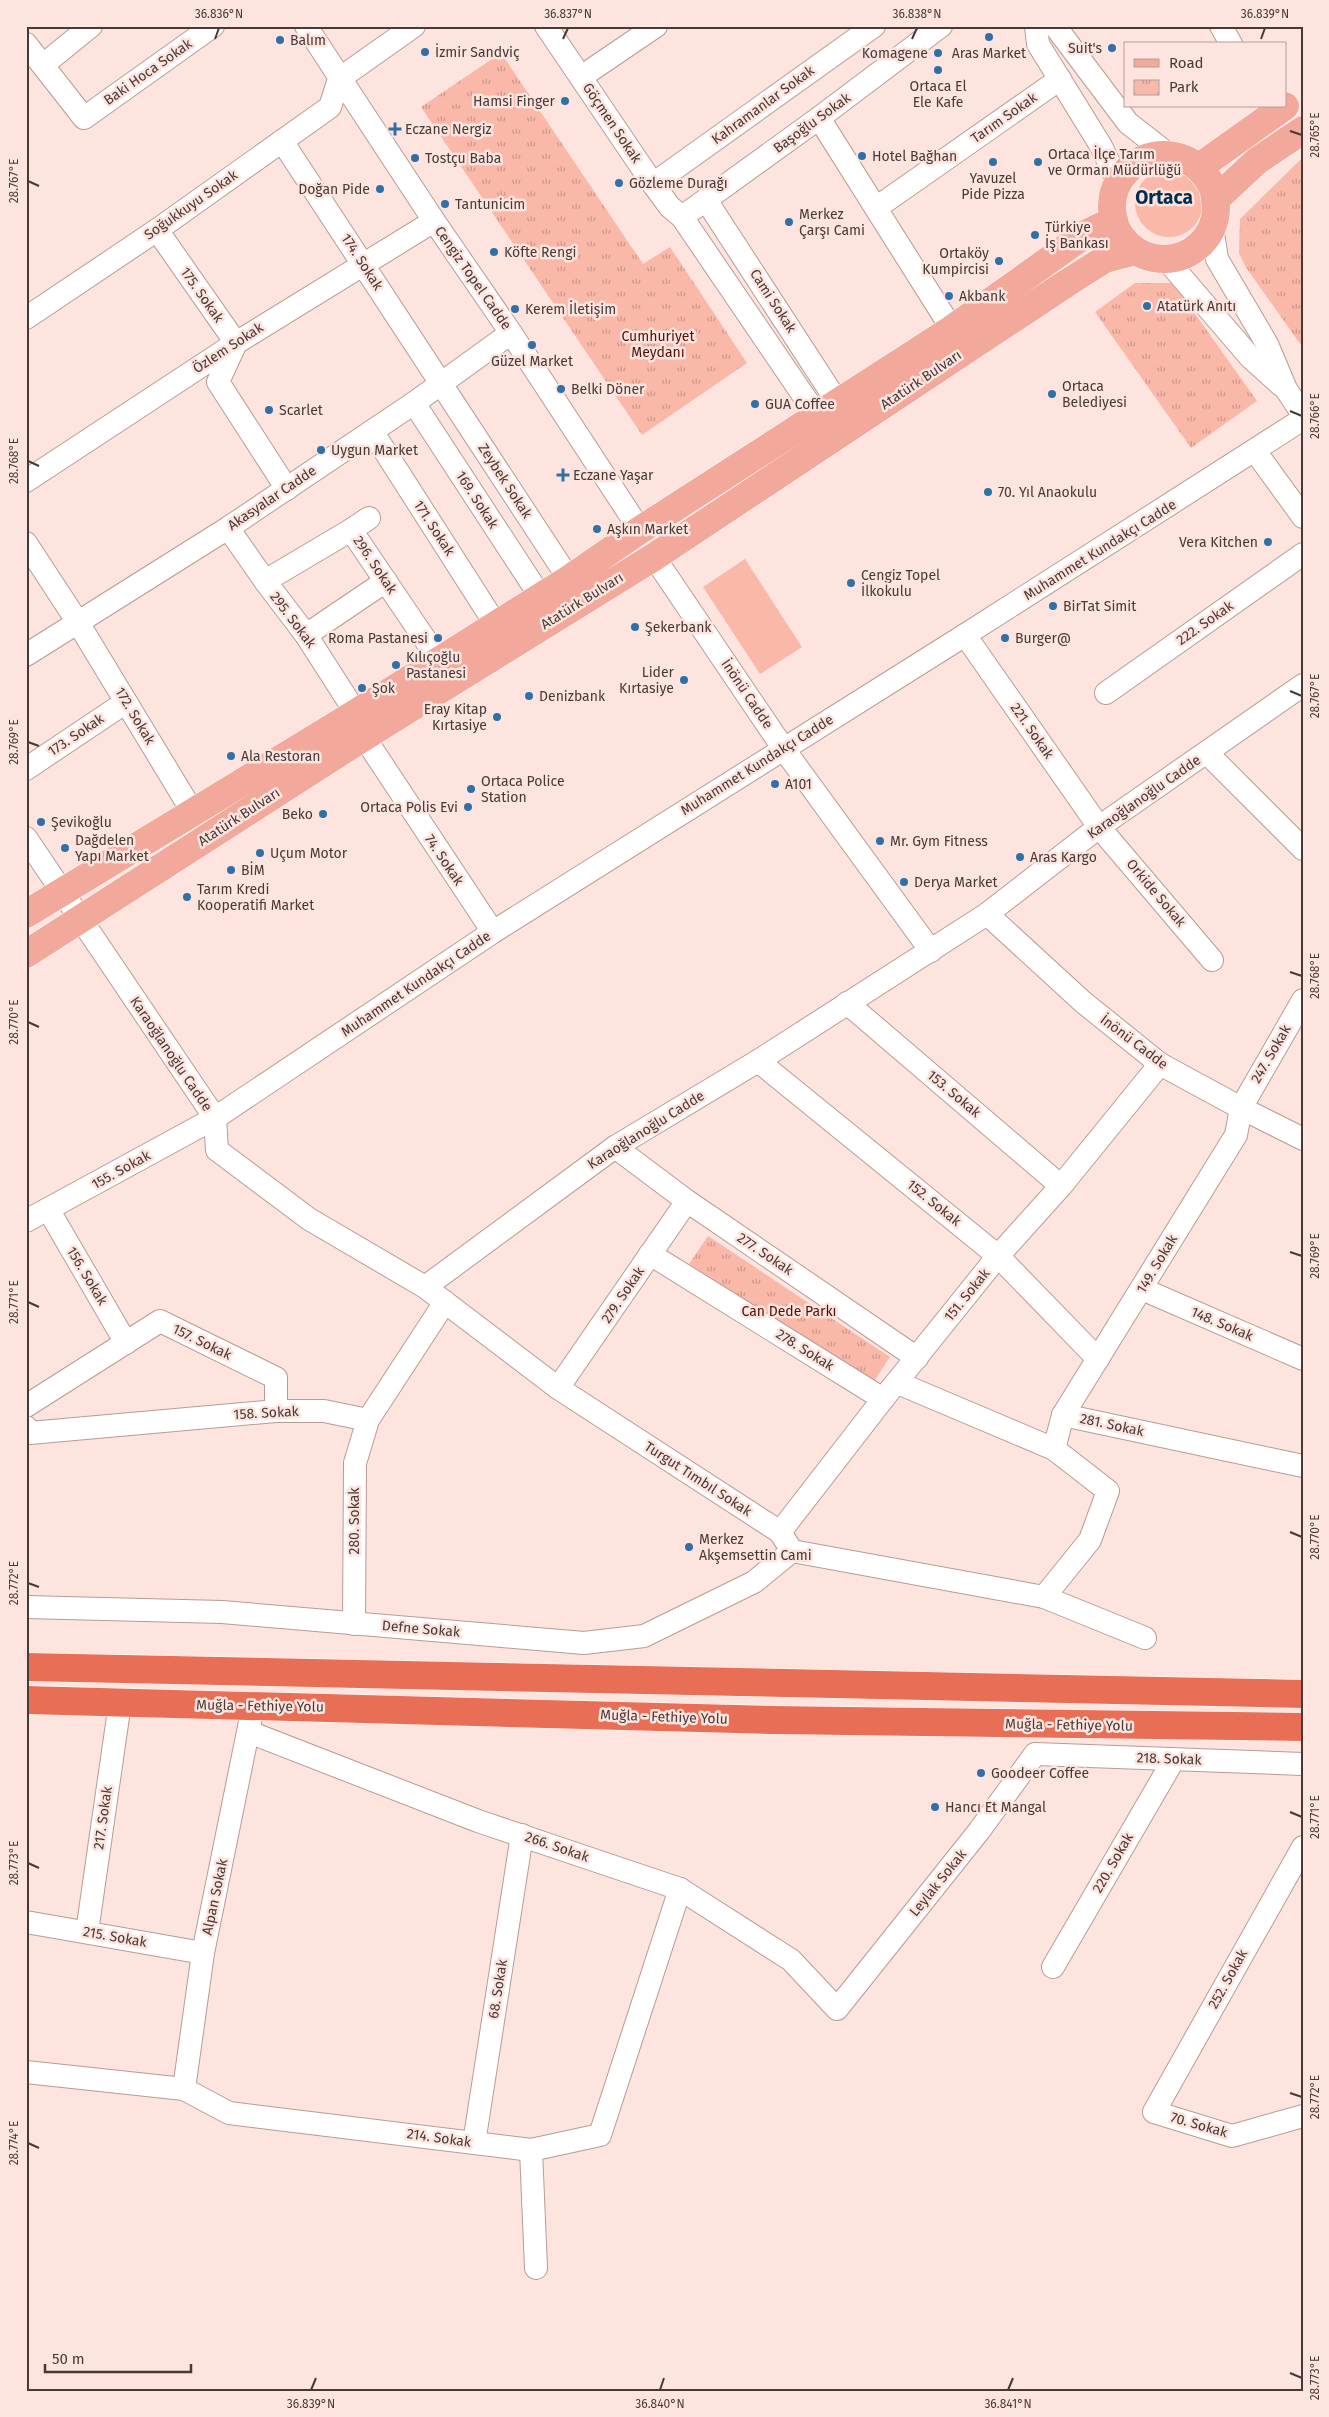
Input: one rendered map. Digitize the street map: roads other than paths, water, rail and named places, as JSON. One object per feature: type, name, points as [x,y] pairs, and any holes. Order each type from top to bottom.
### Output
[{"type":"highway","points":[[26,1668],[1303,1694]]},
{"type":"highway","name":"Muğla - Fethiye Yolu","points":[[26,1700],[120,1703],[251,1719],[772,1720],[1303,1727]]},
{"type":"main road","points":[[1286,104],[1303,94]]},
{"type":"main road","points":[[1198,168],[1278,108]]},
{"type":"main road","points":[[1215,200],[1257,161],[1303,130]]},
{"type":"main road","points":[[1169,155],[1198,168],[1212,188],[1215,200],[1212,227],[1204,239],[1194,250],[1166,259],[1156,259],[1136,251],[1122,238],[1114,220],[1112,207],[1118,182],[1136,164],[1147,158],[1169,155]]},
{"type":"main road","name":"Atatürk Bulvarı","points":[[26,954],[360,725],[439,660],[568,579],[640,530],[952,329],[1087,233],[1114,220]]},
{"type":"main road","name":"Atatürk Bulvarı","points":[[26,914],[60,891],[192,811],[360,725],[654,556],[1104,259],[1136,251]]},
{"type":"street","points":[[26,44],[43,66],[91,26]]},
{"type":"street","name":"Baki Hoca Sokak","points":[[43,66],[84,118],[213,26]]},
{"type":"street","name":"Cengiz Topel Cadde","points":[[306,26],[434,221],[512,333],[640,530]]},
{"type":"street","points":[[339,79],[414,26]]},
{"type":"street","name":"Göçmen Sokak","points":[[546,26],[653,184],[670,207],[682,217]]},
{"type":"street","points":[[581,77],[656,26]]},
{"type":"street","name":"Kahramanlar Sokak","points":[[653,184],[874,26]]},
{"type":"street","name":"Başoğlu Sokak","points":[[682,217],[941,26]]},
{"type":"street","points":[[1036,26],[1038,44],[1101,146],[1118,182]]},
{"type":"street","points":[[1055,26],[1128,123],[1169,155]]},
{"type":"street","points":[[1221,26],[1230,42]]},
{"type":"street","name":"Soğukkuyu Sokak","points":[[26,318],[157,230],[330,106],[339,79]]},
{"type":"street","name":"Tarım Sokak","points":[[876,208],[1060,79]]},
{"type":"street","points":[[818,118],[952,329]]},
{"type":"street","name":"174. Sokak","points":[[282,141],[441,384]]},
{"type":"street","name":"Cami Sokak","points":[[706,200],[796,336],[828,410]]},
{"type":"street","name":"Cami Sokak","points":[[682,217],[774,352],[828,410]]},
{"type":"street","name":"Özlem Sokak","points":[[26,481],[236,343],[434,221]]},
{"type":"street","points":[[1212,227],[1217,259],[1267,344],[1286,389],[1303,415]]},
{"type":"street","name":"175. Sokak","points":[[157,230],[236,343]]},
{"type":"street","points":[[1166,259],[1250,357],[1286,389]]},
{"type":"street","name":"Akasyalar Cadde","points":[[26,655],[288,489],[512,333]]},
{"type":"street","points":[[774,352],[796,336]]},
{"type":"street","points":[[236,343],[218,382],[288,489]]},
{"type":"street","name":"Zeybek Sokak","points":[[441,384],[568,579]]},
{"type":"street","name":"169. Sokak","points":[[414,403],[540,596]]},
{"type":"street","name":"Muhammet Kundakçı Cadde","points":[[215,1118],[493,932],[965,635],[1303,419]]},
{"type":"street","name":"171. Sokak","points":[[372,431],[496,625]]},
{"type":"street","points":[[1255,451],[1303,517]]},
{"type":"street","name":"296. Sokak","points":[[265,581],[360,524],[386,581],[439,660]]},
{"type":"street","name":"295. Sokak","points":[[228,528],[306,635],[360,725]]},
{"type":"street","name":"172. Sokak","points":[[26,543],[77,621],[192,811]]},
{"type":"street","name":"222. Sokak","points":[[1106,692],[1303,554]]},
{"type":"street","name":"İnönü Cadde","points":[[654,556],[783,748],[932,951]]},
{"type":"street","points":[[306,635],[386,581]]},
{"type":"street","name":"221. Sokak","points":[[965,635],[1099,827]]},
{"type":"street","name":"Karaoğlanoğlu Cadde","points":[[26,838],[215,1118],[217,1150],[309,1219],[425,1287],[615,1147],[758,1061],[987,914],[1099,827],[1303,685]]},
{"type":"street","name":"173. Sokak","points":[[26,769],[126,702]]},
{"type":"street","name":"74. Sokak","points":[[360,725],[493,932]]},
{"type":"street","points":[[1207,753],[1303,850]]},
{"type":"street","name":"Orkide Sokak","points":[[1099,827],[1212,960]]},
{"type":"street","name":"İnönü Cadde","points":[[987,914],[1083,1002],[1160,1064],[1303,1139]]},
{"type":"street","name":"247. Sokak","points":[[1241,1108],[1303,1000]]},
{"type":"street","name":"153. Sokak","points":[[846,1003],[1061,1186]]},
{"type":"street","name":"152. Sokak","points":[[758,1061],[998,1256],[1098,1359]]},
{"type":"street","name":"151. Sokak","points":[[780,1532],[998,1256],[1061,1186],[1160,1064]]},
{"type":"street","name":"149. Sokak","points":[[1063,1415],[1236,1135],[1241,1108]]},
{"type":"street","name":"155. Sokak","points":[[26,1221],[215,1118]]},
{"type":"street","name":"277. Sokak","points":[[615,1147],[687,1201],[917,1358]]},
{"type":"street","name":"279. Sokak","points":[[558,1388],[687,1201]]},
{"type":"street","name":"156. Sokak","points":[[48,1209],[126,1342]]},
{"type":"street","name":"278. Sokak","points":[[650,1254],[890,1391]]},
{"type":"street","name":"Turgut Tımbıl Sokak","points":[[425,1287],[558,1388],[780,1532],[792,1551]]},
{"type":"street","name":"148. Sokak","points":[[1142,1289],[1303,1359]]},
{"type":"street","points":[[368,1420],[444,1302]]},
{"type":"street","name":"157. Sokak","points":[[26,1406],[160,1321],[276,1378],[276,1411]]},
{"type":"street","points":[[890,1391],[1054,1449],[1108,1491],[1090,1540],[1044,1596]]},
{"type":"street","name":"158. Sokak","points":[[26,1427],[30,1434],[276,1411],[324,1411],[368,1420]]},
{"type":"street","name":"281. Sokak","points":[[1054,1449],[1063,1415],[1303,1466]]},
{"type":"street","name":"280. Sokak","points":[[354,1624],[355,1463],[368,1420]]},
{"type":"street","points":[[792,1551],[1044,1596],[1144,1638]]},
{"type":"street","name":"Defne Sokak","points":[[26,1607],[222,1612],[584,1643],[644,1636],[754,1582],[792,1551]]},
{"type":"street","name":"217. Sokak","points":[[87,1932],[120,1703]]},
{"type":"street","name":"266. Sokak","points":[[251,1719],[478,1821],[680,1889],[791,1960],[837,2009]]},
{"type":"street","name":"Alpan Sokak","points":[[184,2089],[203,1953],[251,1719]]},
{"type":"street","name":"218. Sokak","points":[[1035,1754],[1303,1764]]},
{"type":"street","name":"Leylak Sokak","points":[[837,2009],[979,1831],[1035,1754]]},
{"type":"street","name":"220. Sokak","points":[[1053,1967],[1174,1759]]},
{"type":"street","name":"68. Sokak","points":[[474,2143],[522,1835]]},
{"type":"street","name":"252. Sokak","points":[[1154,2112],[1303,1847]]},
{"type":"street","name":"214. Sokak","points":[[26,2072],[184,2089],[229,2113],[336,2124],[531,2150],[600,2136],[680,1889]]},
{"type":"street","name":"215. Sokak","points":[[26,1922],[203,1953]]},
{"type":"street","name":"70. Sokak","points":[[1154,2112],[1232,2136],[1303,2116]]},
{"type":"street","points":[[531,2150],[536,2268]]},
{"type":"place","name":"Aras Market","points":[[989,37]]},
{"type":"place","name":"Balım","points":[[280,40]]},
{"type":"place","name":"Suit's","points":[[1112,48]]},
{"type":"place","name":"İzmir Sandviç","points":[[425,52]]},
{"type":"place","name":"Komagene","points":[[938,53]]},
{"type":"place","name":"Ortaca El Ele Kafe","points":[[938,70]]},
{"type":"place","name":"Hamsi Finger","points":[[565,101]]},
{"type":"place","name":"Eczane Nergiz","points":[[395,129]]},
{"type":"place","name":"Hotel Bağhan","points":[[862,156]]},
{"type":"place","name":"Tostçu Baba","points":[[415,158]]},
{"type":"place","name":"Yavuzel Pide Pizza","points":[[993,162]]},
{"type":"place","name":"Ortaca İlçe Tarım ve Orman Müdürlüğü","points":[[1038,162]]},
{"type":"place","name":"Gözleme Durağı","points":[[619,183]]},
{"type":"place","name":"Doğan Pide","points":[[380,189]]},
{"type":"place","name":"Tantunicim","points":[[445,204]]},
{"type":"place","name":"Merkez Çarşı Cami","points":[[789,222]]},
{"type":"place","name":"Türkiye İş Bankası","points":[[1035,235]]},
{"type":"place","name":"Köfte Rengi","points":[[494,252]]},
{"type":"place","name":"Ortaköy Kumpircisi","points":[[999,261]]},
{"type":"place","name":"Akbank","points":[[949,296]]},
{"type":"place","name":"Atatürk Anıtı","points":[[1147,306]]},
{"type":"place","name":"Kerem İletişim","points":[[515,309]]},
{"type":"place","name":"Güzel Market","points":[[532,345]]},
{"type":"place","name":"Belki Döner","points":[[561,389]]},
{"type":"place","name":"Ortaca Belediyesi","points":[[1052,394]]},
{"type":"place","name":"GUA Coffee","points":[[755,404]]},
{"type":"place","name":"Scarlet","points":[[269,410]]},
{"type":"place","name":"Uygun Market","points":[[321,450]]},
{"type":"place","name":"Eczane Yaşar","points":[[563,475]]},
{"type":"place","name":"70. Yıl Anaokulu","points":[[988,492]]},
{"type":"place","name":"Aşkın Market","points":[[597,529]]},
{"type":"place","name":"Vera Kitchen","points":[[1268,542]]},
{"type":"place","name":"Cengiz Topel İlkokulu","points":[[851,583]]},
{"type":"place","name":"BirTat Simit","points":[[1053,606]]},
{"type":"place","name":"Şekerbank","points":[[635,627]]},
{"type":"place","name":"Roma Pastanesi","points":[[438,638]]},
{"type":"place","name":"Burger@","points":[[1005,638]]},
{"type":"place","name":"Kılıçoğlu Pastanesi","points":[[396,665]]},
{"type":"place","name":"Lider Kırtasiye","points":[[684,680]]},
{"type":"place","name":"Şok","points":[[362,688]]},
{"type":"place","name":"Denizbank","points":[[529,696]]},
{"type":"place","name":"Eray Kitap Kırtasiye","points":[[497,717]]},
{"type":"place","name":"Ala Restoran","points":[[231,756]]},
{"type":"place","name":"A101","points":[[775,784]]},
{"type":"place","name":"Ortaca Police Station","points":[[471,789]]},
{"type":"place","name":"Ortaca Polis Evi","points":[[468,807]]},
{"type":"place","name":"Beko","points":[[323,814]]},
{"type":"place","name":"Şevikoğlu","points":[[41,822]]},
{"type":"place","name":"Mr. Gym Fitness","points":[[880,841]]},
{"type":"place","name":"Dağdelen Yapı Market","points":[[65,848]]},
{"type":"place","name":"Uçum Motor","points":[[260,853]]},
{"type":"place","name":"Aras Kargo","points":[[1020,857]]},
{"type":"place","name":"BİM","points":[[231,870]]},
{"type":"place","name":"Derya Market","points":[[904,882]]},
{"type":"place","name":"Tarım Kredi Kooperatifi Market","points":[[187,897]]},
{"type":"place","name":"Merkez Akşemsettin Cami","points":[[689,1547]]},
{"type":"place","name":"Goodeer Coffee","points":[[981,1773]]},
{"type":"place","name":"Hancı Et Mangal","points":[[935,1807]]},
{"type":"district","name":"Ortaca","points":[[1164,197]]},
{"type":"park label","name":"Cumhuriyet Meydanı","points":[[658,344]]},
{"type":"park label","name":"Can Dede Parkı","points":[[789,1311]]}]
